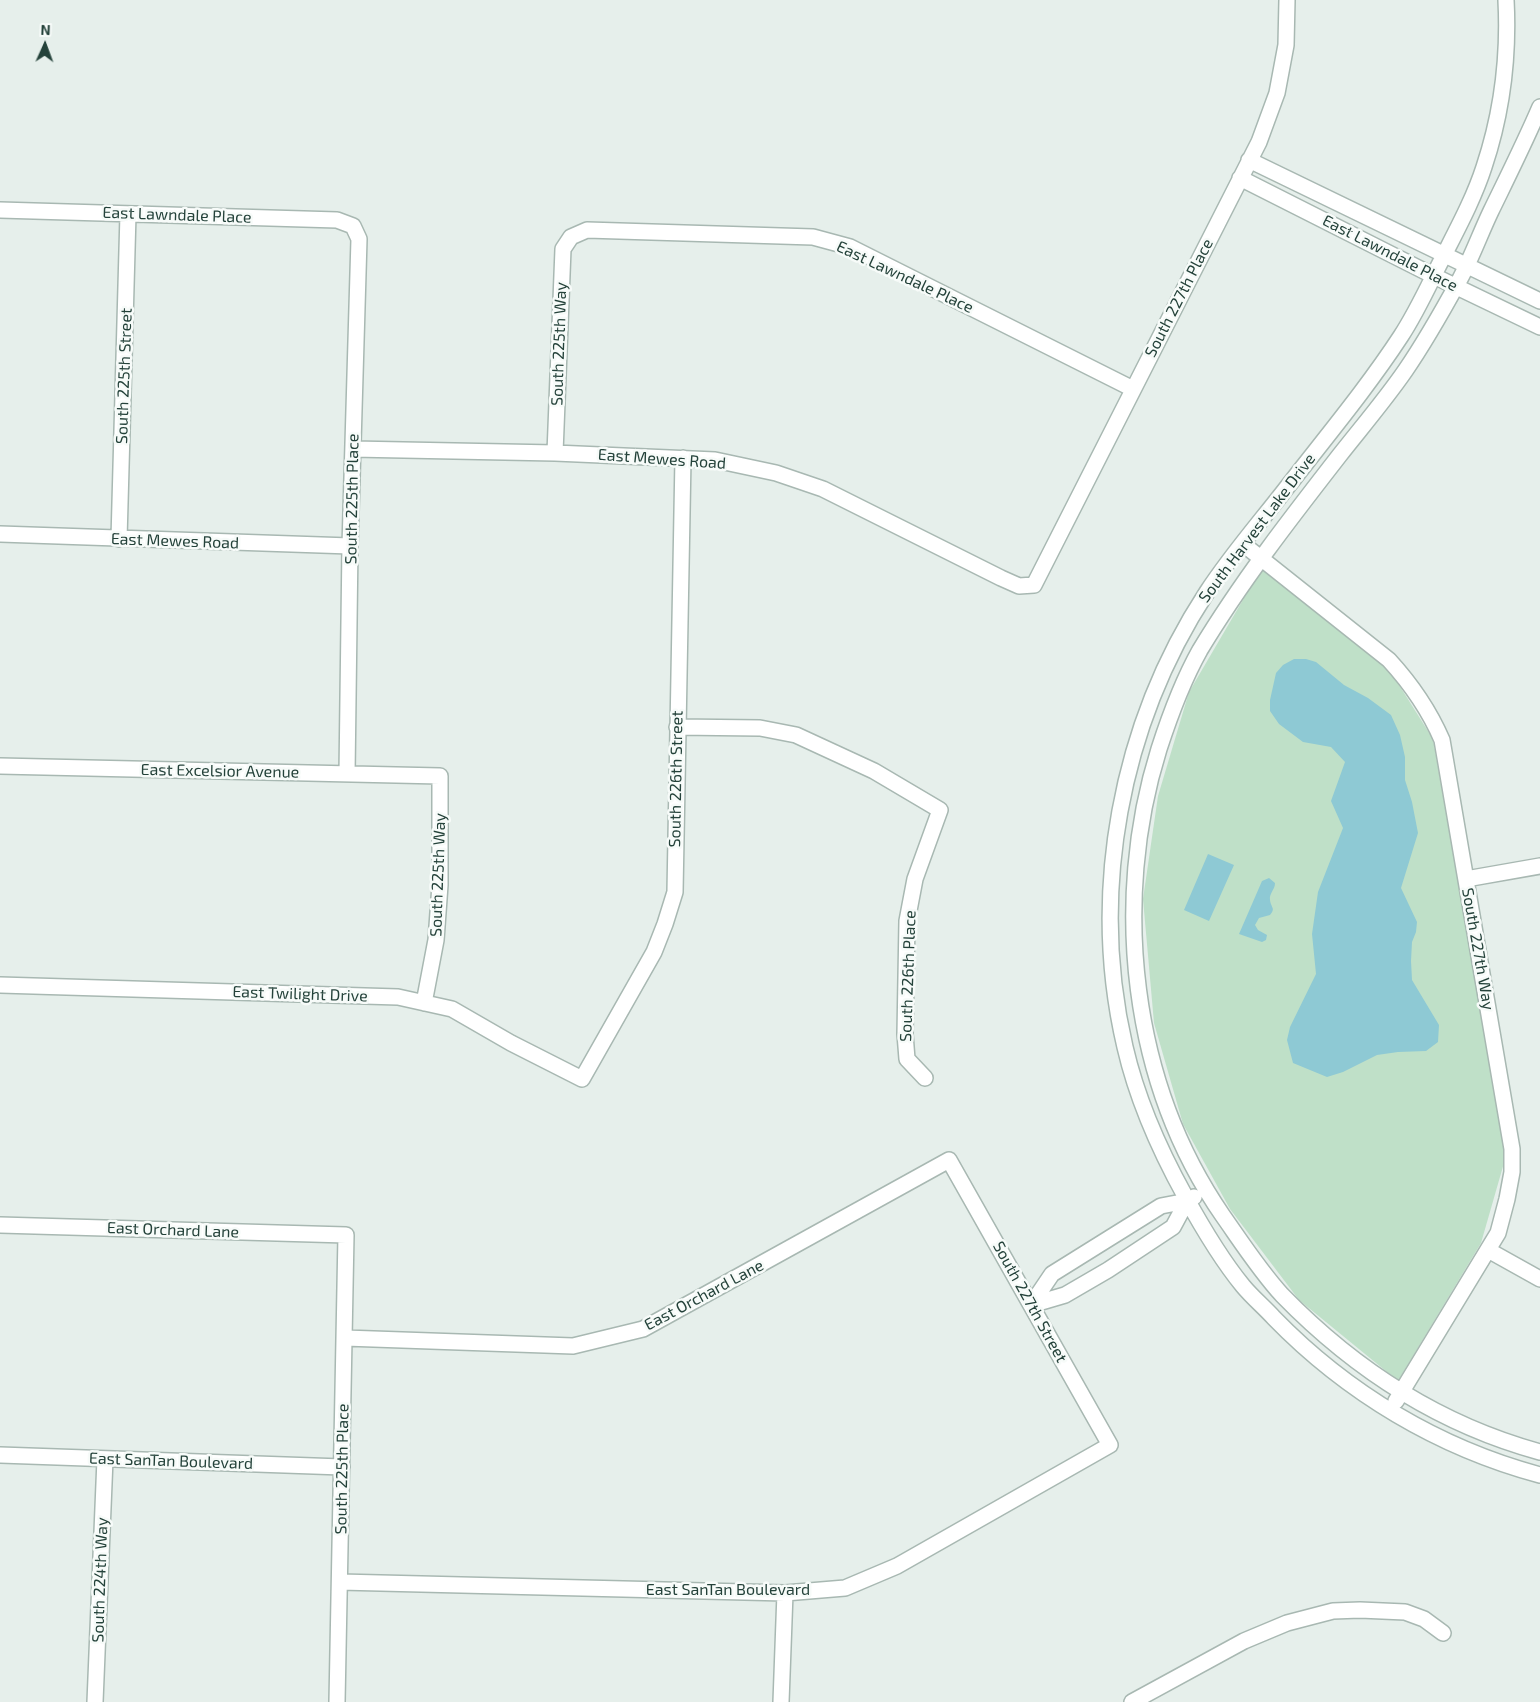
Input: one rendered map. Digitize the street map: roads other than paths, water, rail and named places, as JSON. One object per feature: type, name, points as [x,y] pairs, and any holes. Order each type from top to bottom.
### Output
[{"type":"street","name":"South 227th Place","points":[[1034,585],[1259,142],[1277,93],[1286,45],[1287,0]]},
{"type":"street","name":"South Harvest Lake Drive","points":[[1506,0],[1508,47],[1505,81],[1484,168],[1464,217],[1402,335],[1358,396],[1242,544],[1207,592],[1184,630],[1151,702],[1124,785],[1113,852],[1110,933],[1117,1009],[1126,1051],[1139,1094],[1164,1156],[1187,1201],[1213,1244],[1243,1286],[1296,1341],[1351,1385],[1414,1426],[1482,1457],[1540,1475]]},
{"type":"street","name":"South Harvest Lake Drive","points":[[1540,107],[1466,265],[1405,370],[1241,584],[1199,653],[1174,704],[1148,790],[1136,864],[1134,901],[1134,942],[1142,1011],[1150,1053],[1160,1089],[1176,1128],[1207,1191],[1257,1265],[1280,1293],[1329,1338],[1401,1393],[1431,1410],[1471,1428],[1517,1446],[1540,1452]]},
{"type":"street","name":"East Lawndale Place","points":[[1249,160],[1540,301]]},
{"type":"street","name":"East Lawndale Place","points":[[1240,178],[1540,327]]},
{"type":"street","name":"East Lawndale Place","points":[[0,210],[337,220],[353,226]]},
{"type":"street","name":"South 225th Street","points":[[120,539],[128,214]]},
{"type":"street","name":"South 225th Place","points":[[348,774],[350,546],[359,239],[353,226]]},
{"type":"street","name":"East Lawndale Place","points":[[571,237],[587,230],[813,237],[850,247],[1134,389]]},
{"type":"street","name":"South 225th Way","points":[[555,453],[563,249],[571,237]]},
{"type":"street","name":"East Mewes Road","points":[[352,449],[555,453],[715,460],[776,473],[823,489],[1001,578],[1019,586],[1034,585]]},
{"type":"street","name":"South 226th Street","points":[[582,1079],[654,952],[675,892],[682,458]]},
{"type":"street","name":"East Mewes Road","points":[[0,534],[350,546]]},
{"type":"street","name":"South 227th Way","points":[[1242,544],[1389,660],[1404,677],[1431,716],[1442,740],[1466,879],[1512,1149],[1512,1172],[1498,1233],[1391,1411]]},
{"type":"street","name":"South 226th Place","points":[[677,728],[760,728],[796,735],[874,771],[940,810],[915,879],[907,921],[905,1034],[907,1060],[925,1078]]},
{"type":"street","name":"East Excelsior Avenue","points":[[0,766],[440,776]]},
{"type":"street","name":"South 225th Way","points":[[424,1003],[436,940],[440,885],[440,776]]},
{"type":"street","points":[[1466,879],[1540,866]]},
{"type":"street","name":"East Twilight Drive","points":[[0,985],[398,997],[452,1009],[582,1079]]},
{"type":"street","name":"South 227th Street","points":[[949,1160],[1110,1445]]},
{"type":"street","name":"East Orchard Lane","points":[[344,1338],[573,1346],[642,1329],[949,1160]]},
{"type":"street","points":[[1031,1305],[1052,1274],[1161,1206],[1187,1201],[1207,1191]]},
{"type":"street","points":[[1031,1305],[1064,1295],[1174,1227],[1187,1201]]},
{"type":"street","name":"East Orchard Lane","points":[[0,1225],[346,1235]]},
{"type":"street","name":"South 225th Place","points":[[337,1702],[346,1235]]},
{"type":"street","points":[[1103,1242],[1116,1264]]},
{"type":"street","points":[[1488,1250],[1540,1279]]},
{"type":"street","name":"East SanTan Boulevard","points":[[340,1582],[785,1593],[845,1588],[897,1566],[1110,1445]]},
{"type":"street","name":"East SanTan Boulevard","points":[[0,1456],[342,1467]]},
{"type":"street","name":"South 224th Way","points":[[95,1702],[105,1459]]},
{"type":"street","points":[[781,1702],[785,1593]]},
{"type":"street","points":[[1132,1702],[1155,1697],[1244,1642],[1287,1623],[1333,1611],[1405,1612],[1424,1619],[1444,1633]]},
{"type":"water","points":[[1294,659],[1306,659],[1316,662],[1344,685],[1368,698],[1391,715],[1400,735],[1405,757],[1405,780],[1412,802],[1418,833],[1401,888],[1417,922],[1412,942],[1412,980],[1439,1025],[1438,1042],[1426,1051],[1377,1055],[1343,1072],[1327,1077],[1293,1063],[1287,1040],[1290,1027],[1316,974],[1312,934],[1318,892],[1343,828],[1331,801],[1345,762],[1331,747],[1303,742],[1279,724],[1270,711],[1270,700],[1276,673],[1283,665]]},
{"type":"water","points":[[1208,854],[1234,865],[1209,921],[1184,910]]},
{"type":"water","points":[[1269,878],[1275,883],[1270,898],[1273,911],[1270,915],[1259,918],[1255,925],[1258,930],[1267,935],[1266,940],[1262,942],[1239,934],[1262,881]]}]
